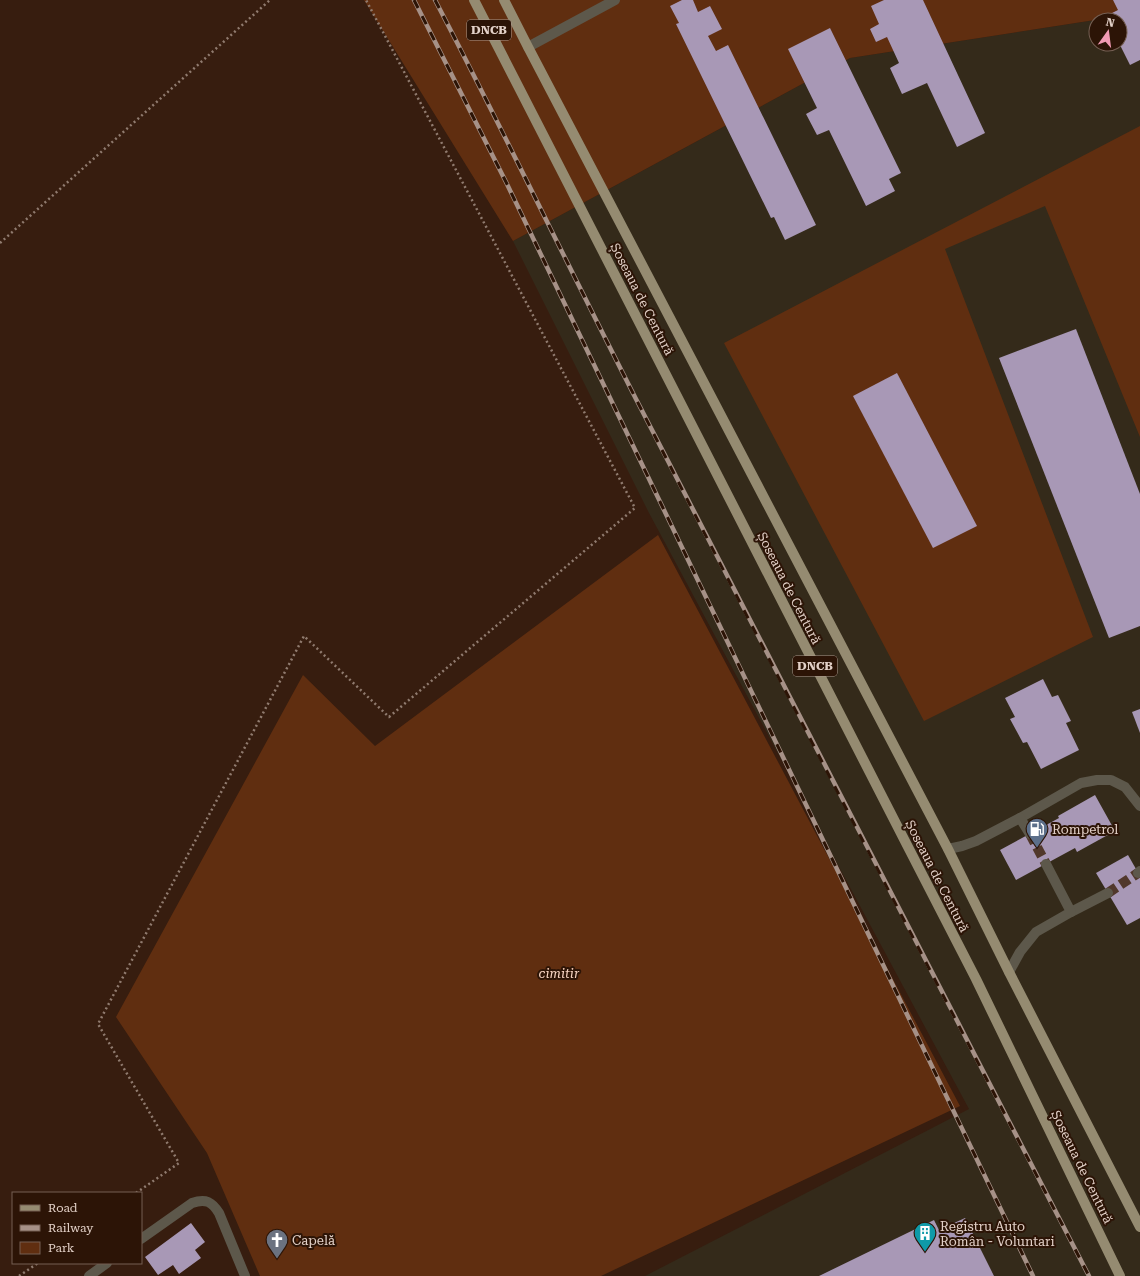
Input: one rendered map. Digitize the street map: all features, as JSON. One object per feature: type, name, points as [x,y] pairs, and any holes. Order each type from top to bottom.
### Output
[{"type":"main road","name":"Șoseaua de Centură","points":[[474,0],[976,979],[1120,1276]]},
{"type":"main road","name":"Șoseaua de Centură","points":[[504,0],[948,849],[1009,972],[1140,1227]]},
{"type":"street","points":[[528,47],[615,0]]},
{"type":"street","points":[[948,849],[976,841],[1081,783],[1097,780],[1111,780],[1126,787],[1140,806]]},
{"type":"street","points":[[1020,818],[1030,834]]},
{"type":"street","points":[[1046,864],[1071,912]]},
{"type":"street","points":[[1009,972],[1020,952],[1036,932],[1108,893]]},
{"type":"street","points":[[142,1238],[192,1203],[200,1200],[209,1202],[219,1213],[245,1276]]},
{"type":"street","points":[[89,1276],[106,1264]]},
{"type":"path","points":[[0,242],[270,0]]},
{"type":"path","points":[[137,1192],[179,1163],[98,1024],[304,636],[389,717],[635,508],[366,0]]},
{"type":"path","points":[[19,1276],[37,1264]]},
{"type":"shaded area","points":[[1140,13],[1140,1276],[645,1276],[969,1109],[649,513],[513,241],[850,58],[1088,21],[1088,52],[1128,52],[1128,15]]},
{"type":"green space","points":[[364,0],[1140,0],[1140,13],[1128,15],[1128,12],[1088,12],[1088,21],[850,58],[513,241]]},
{"type":"green space","points":[[1140,126],[1140,437],[1045,206],[945,249],[1093,637],[924,721],[724,343]]},
{"type":"green space","name":"cimitir","points":[[658,535],[960,1106],[601,1276],[260,1276],[207,1153],[116,1017],[303,675],[375,746]]},
{"type":"building","points":[[682,0],[693,0],[698,12],[710,6],[722,29],[708,36],[716,51],[728,45],[816,225],[785,240],[774,217],[771,218],[676,24],[679,23],[670,6]]},
{"type":"building","points":[[884,0],[923,0],[985,133],[957,147],[927,83],[902,94],[890,68],[899,63],[887,37],[876,42],[870,29],[879,24],[871,6]]},
{"type":"building","points":[[1113,0],[1140,0],[1140,60],[1130,65],[1124,52],[1128,52],[1128,12],[1114,12],[1118,10]]},
{"type":"building","points":[[830,28],[901,173],[889,179],[895,191],[866,206],[829,130],[817,135],[806,114],[817,108],[788,49]]},
{"type":"building","points":[[1076,329],[1140,494],[1140,626],[1109,638],[999,358]]},
{"type":"building","points":[[897,373],[977,526],[933,548],[853,396]]},
{"type":"building","points":[[1043,679],[1052,697],[1058,695],[1071,721],[1066,723],[1079,750],[1041,769],[1027,742],[1023,743],[1010,719],[1015,717],[1005,698]]},
{"type":"building","points":[[1140,709],[1140,733],[1132,712]]},
{"type":"building","points":[[1095,795],[1115,831],[1077,852],[1075,848],[1016,880],[1000,850],[1059,818],[1058,816]]},
{"type":"building","points":[[1128,855],[1140,876],[1140,918],[1127,925],[1096,873]]},
{"type":"building","name":"Registru Auto Român - Voluntari","points":[[965,1218],[994,1276],[819,1276],[934,1220],[939,1230]]},
{"type":"building","points":[[191,1223],[205,1242],[195,1250],[201,1258],[179,1274],[173,1265],[158,1275],[145,1257]]},
{"type":"tunnel","points":[[1030,834],[1046,864]]},
{"type":"tunnel","points":[[1108,893],[1138,873]]},
{"type":"railway","points":[[414,0],[506,182],[1033,1276]]},
{"type":"railway","points":[[435,0],[692,509],[1089,1276]]},
{"type":"place","name":"Rompetrol","points":[[1037,848]]},
{"type":"place","name":"Registru Auto Român - Voluntari","points":[[925,1252]]},
{"type":"place","name":"Capelă","points":[[277,1260]]}]
